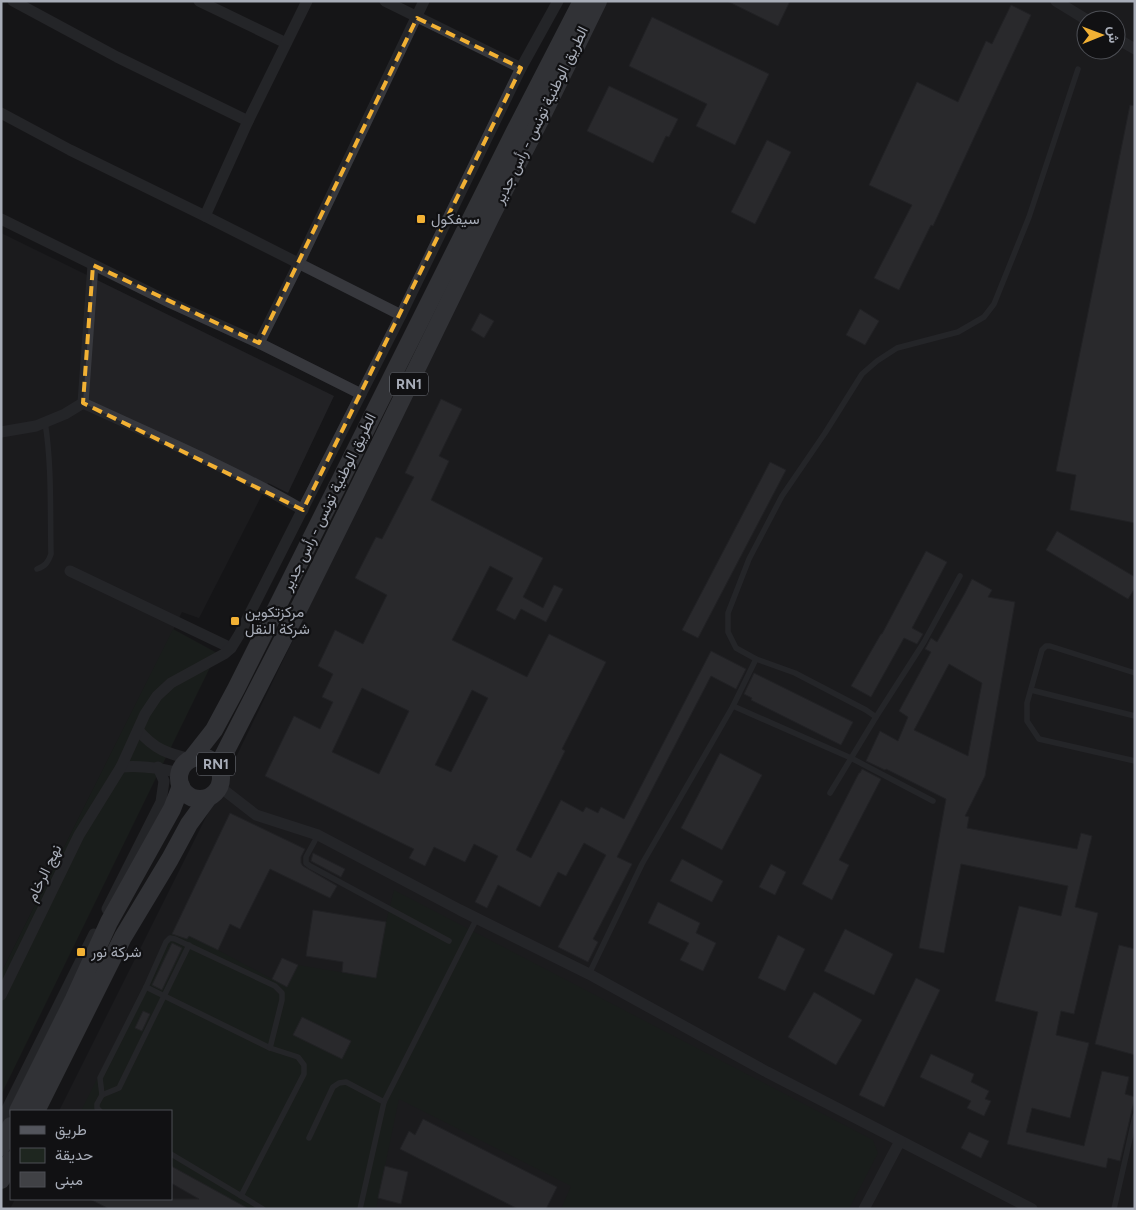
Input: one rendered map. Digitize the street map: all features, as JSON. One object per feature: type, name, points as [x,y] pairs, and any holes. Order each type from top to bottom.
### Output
[{"type":"main road","name":"الطريق الوطنية تونس - رأس جدير","points":[[18,1110],[74,999],[109,922],[172,809],[186,769],[214,730],[240,681],[582,1]]},
{"type":"main road","name":"الطريق الوطنية تونس - رأس جدير","points":[[218,766],[301,604],[598,1]]},
{"type":"main road","name":"RN1","points":[[36,1110],[123,937],[189,824],[214,792],[221,780],[221,772],[218,766],[206,757],[200,757],[186,769],[184,792],[189,796],[202,799],[214,792]]},
{"type":"main road","points":[[1,1146],[10,1128]]},
{"type":"main road","points":[[1,1180],[10,1162]]},
{"type":"street","points":[[13,1],[117,57],[248,121]]},
{"type":"street","points":[[199,1],[286,43]]},
{"type":"street","points":[[204,216],[307,1]]},
{"type":"street","points":[[384,1],[521,68]]},
{"type":"street","points":[[259,343],[424,1]]},
{"type":"street","points":[[70,571],[231,648],[362,394],[521,68],[558,1]]},
{"type":"street","points":[[1056,1],[1076,13]]},
{"type":"street","points":[[1,113],[70,150],[401,315]]},
{"type":"street","points":[[1,219],[362,394]]},
{"type":"street","points":[[83,403],[93,265]]},
{"type":"street","points":[[1,432],[36,426],[65,414],[83,403]]},
{"type":"street","points":[[83,403],[174,444],[274,493],[303,510]]},
{"type":"street","name":"نهج الرخام","points":[[1,996],[79,835],[121,767],[145,714],[157,696],[171,683],[224,654],[231,648]]},
{"type":"street","points":[[121,767],[135,765],[186,769],[182,757],[156,747],[146,740],[138,730]]},
{"type":"street","points":[[1,1121],[161,802],[164,781],[158,767]]},
{"type":"street","points":[[214,792],[256,815],[318,835],[589,974],[766,1072],[1032,1209]]},
{"type":"street","points":[[864,1209],[900,1141]]},
{"type":"lane","points":[[876,717],[795,673],[756,659],[736,648],[728,632],[728,613],[748,559],[782,496],[862,374],[877,361],[898,348],[958,332],[984,317],[994,304],[1029,216],[1078,69]]},
{"type":"lane","points":[[37,569],[49,562],[51,554],[50,471],[45,422]]},
{"type":"lane","points":[[830,793],[924,642],[960,576]]},
{"type":"lane","points":[[1135,673],[1046,646],[1042,650],[1027,703],[1027,721],[1039,738],[1135,761]]},
{"type":"lane","points":[[589,974],[642,864],[733,706],[756,659]]},
{"type":"lane","points":[[1031,690],[1135,716]]},
{"type":"lane","points":[[733,706],[851,758],[933,801]]},
{"type":"lane","points":[[318,835],[306,857],[306,862],[310,866],[449,941]]},
{"type":"lane","points":[[360,1209],[384,1102],[477,918]]},
{"type":"lane","points":[[99,1110],[97,1104],[102,1095],[100,1078],[146,987],[166,942],[170,938],[275,986],[282,993],[270,1048]]},
{"type":"lane","points":[[102,1095],[119,1088],[188,946]]},
{"type":"lane","points":[[146,987],[270,1048],[298,1058],[304,1065],[304,1074],[241,1196]]},
{"type":"lane","points":[[309,1138],[333,1087],[338,1083],[346,1082],[384,1102]]},
{"type":"lane","points":[[1114,1209],[1135,1116]]},
{"type":"lane","points":[[172,1155],[263,1209]]},
{"type":"highlighted area","points":[[417,18],[521,68],[303,510],[83,403],[93,265],[259,343]]},
{"type":"shaded area","points":[[604,1],[1135,1],[1135,1209],[10,1209],[14,1200],[172,1200],[172,1110],[60,1110],[240,749]]},
{"type":"shaded area","points":[[1,233],[334,396],[288,493],[268,483],[199,618],[182,612],[1,973]]},
{"type":"green space","points":[[173,629],[217,653],[1,1095],[1,973]]},
{"type":"green space","points":[[394,890],[873,1140],[878,1153],[849,1209],[561,1209],[571,1186],[399,1099],[376,1209],[249,1209],[172,1167],[172,1110],[82,1110],[165,943],[174,929],[287,987],[298,965],[376,978]]},
{"type":"building","points":[[727,1],[790,1],[778,26]]},
{"type":"building","points":[[1011,5],[1031,15],[933,226],[931,225],[899,290],[874,278],[912,205],[869,185],[917,82],[958,102],[986,41],[992,44]]},
{"type":"building","points":[[652,17],[769,74],[735,145],[696,126],[707,104],[629,66]]},
{"type":"building","points":[[609,86],[678,119],[669,137],[666,136],[653,163],[587,131]]},
{"type":"building","points":[[1130,105],[1135,106],[1135,523],[1070,510],[1076,475],[1056,471]]},
{"type":"building","points":[[767,140],[791,152],[755,224],[731,212]]},
{"type":"building","points":[[860,309],[879,321],[865,345],[846,335]]},
{"type":"building","points":[[480,313],[494,321],[484,338],[471,330]]},
{"type":"building","points":[[441,399],[462,409],[439,456],[449,461],[431,500],[543,558],[523,597],[543,608],[554,585],[563,589],[546,622],[521,609],[515,620],[496,610],[513,578],[490,566],[452,640],[527,677],[549,634],[606,662],[562,749],[565,751],[516,850],[531,858],[561,800],[583,812],[586,807],[598,813],[601,807],[624,819],[711,651],[746,669],[736,689],[711,676],[617,857],[632,864],[593,939],[598,942],[588,962],[558,947],[606,855],[584,843],[566,876],[558,872],[540,907],[498,885],[487,908],[475,902],[498,856],[474,844],[465,862],[434,847],[425,866],[409,858],[414,849],[265,776],[294,716],[320,729],[333,702],[322,697],[333,674],[318,666],[335,630],[363,644],[387,595],[355,578],[376,537],[382,539],[414,477],[405,473]],"holes":[[[362,688],[409,711],[379,774],[332,752]],[[472,690],[488,698],[451,772],[435,765]]]},
{"type":"building","points":[[770,462],[786,470],[698,638],[682,630]]},
{"type":"building","points":[[1057,531],[1135,577],[1135,588],[1128,599],[1046,550]]},
{"type":"building","points":[[926,551],[947,562],[912,628],[923,634],[917,644],[904,638],[871,697],[851,686],[882,634]]},
{"type":"building","points":[[972,579],[992,590],[988,597],[1015,602],[985,776],[965,816],[969,817],[967,828],[1077,849],[1081,833],[1092,836],[1075,907],[1098,913],[1074,1014],[1061,1011],[1056,1035],[1089,1043],[1070,1118],[1032,1108],[1026,1132],[1084,1146],[1102,1071],[1129,1077],[1125,1094],[1135,1097],[1120,1161],[1108,1158],[1106,1168],[1007,1144],[1038,1012],[995,1001],[1019,906],[1061,916],[1068,886],[961,864],[944,953],[919,948],[946,799],[866,761],[880,731],[898,741],[908,717],[899,711],[931,652],[925,649],[931,638],[937,642]],"holes":[[[949,664],[982,683],[968,756],[914,730]]]},
{"type":"building","points":[[754,673],[853,722],[841,745],[751,700],[752,698],[744,694]]},
{"type":"building","points":[[720,753],[762,775],[722,850],[681,828]]},
{"type":"building","points":[[862,769],[881,779],[839,860],[849,865],[832,900],[802,884]]},
{"type":"building","points":[[230,813],[305,849],[301,857],[303,866],[337,886],[330,898],[270,869],[240,929],[230,924],[218,950],[189,936],[187,939],[172,934]]},
{"type":"building","points":[[313,853],[345,869],[341,877],[311,861]]},
{"type":"building","points":[[682,859],[723,881],[712,902],[670,881]]},
{"type":"building","points":[[771,864],[786,872],[775,895],[759,887]]},
{"type":"building","points":[[658,902],[700,923],[696,933],[716,943],[703,971],[680,960],[689,943],[648,923]]},
{"type":"building","points":[[313,910],[386,922],[376,978],[342,972],[343,962],[306,956]]},
{"type":"building","points":[[845,929],[893,954],[874,995],[824,971]]},
{"type":"building","points":[[778,935],[805,949],[785,991],[758,978]]},
{"type":"building","points":[[172,943],[182,948],[162,990],[152,985]]},
{"type":"building","points":[[1119,945],[1135,949],[1135,1055],[1095,1044]]},
{"type":"building","points":[[282,958],[298,965],[287,987],[272,979]]},
{"type":"building","points":[[916,978],[940,990],[884,1107],[859,1095]]},
{"type":"building","points":[[814,992],[862,1020],[836,1065],[788,1037]]},
{"type":"building","points":[[143,1011],[150,1014],[142,1031],[135,1028]]},
{"type":"building","points":[[302,1017],[351,1041],[342,1059],[293,1035]]},
{"type":"building","points":[[931,1054],[974,1074],[971,1082],[989,1091],[985,1099],[991,1101],[984,1116],[967,1108],[971,1101],[920,1077]]},
{"type":"building","points":[[423,1119],[557,1187],[546,1209],[518,1209],[400,1149],[409,1131],[415,1135]]},
{"type":"building","points":[[969,1132],[989,1141],[981,1158],[961,1148]]},
{"type":"building","points":[[385,1166],[408,1172],[401,1204],[378,1198]]},
{"type":"building","points":[[172,1167],[249,1209],[109,1209],[92,1200],[172,1200],[199,1199],[172,1184]]},
{"type":"place","name":"سيفكول","points":[[421,219]]},
{"type":"place","name":"مركزتكوين شركة النقل","points":[[235,621]]},
{"type":"place","name":"شركة نور","points":[[81,952]]}]
